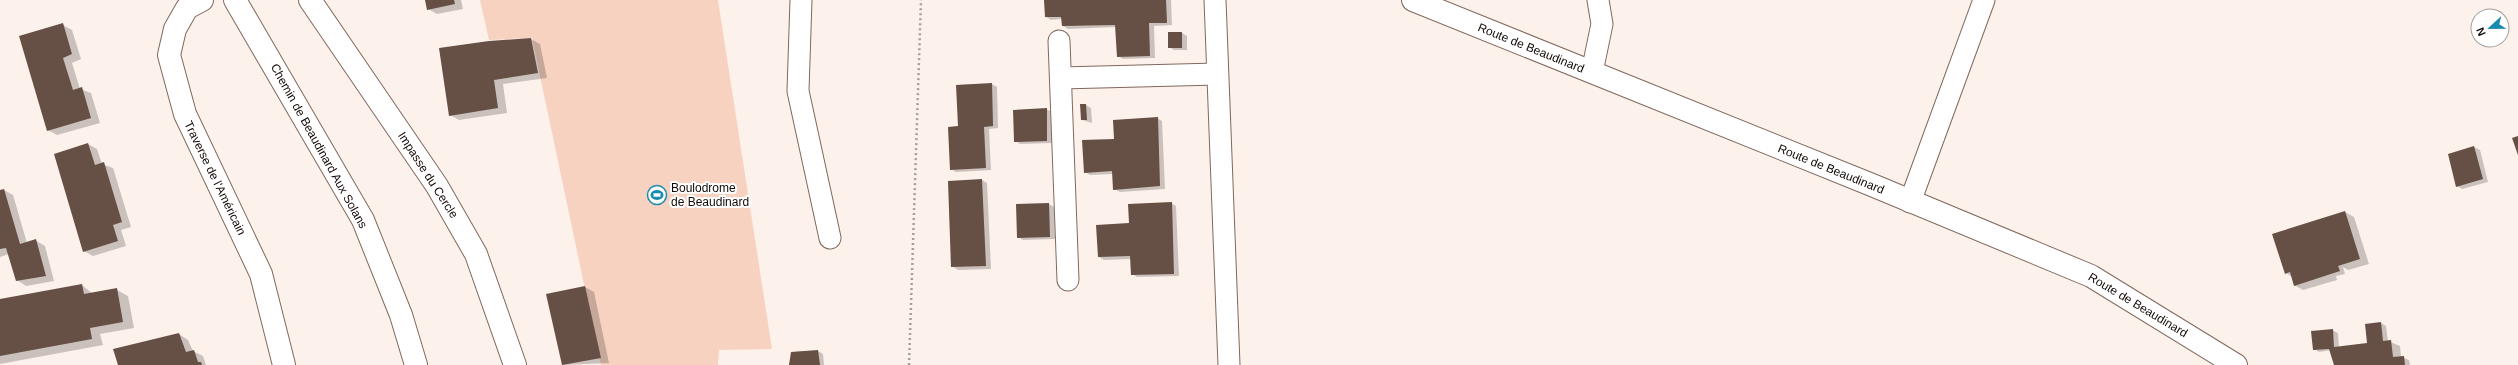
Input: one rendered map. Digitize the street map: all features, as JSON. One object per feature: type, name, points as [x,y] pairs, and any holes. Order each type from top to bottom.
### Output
[{"type":"street","name":"Traverse de l'Américain","points":[[202,0],[187,8],[175,29],[169,55],[184,114],[262,274],[284,365]]},
{"type":"street","name":"Chemin de Beaudinard Aux Solans","points":[[235,0],[363,220],[401,315],[416,365]]},
{"type":"street","name":"Impasse du Cercle","points":[[310,0],[437,186],[476,254],[515,365]]},
{"type":"street","name":"Route de Beaudinard","points":[[1413,0],[1872,185],[2091,276],[2236,365]]},
{"type":"lane","points":[[801,0],[798,91],[830,238]]},
{"type":"lane","points":[[1216,0],[1229,365]]},
{"type":"lane","points":[[1592,72],[1602,24],[1598,0]]},
{"type":"lane","points":[[1910,202],[1984,0]]},
{"type":"lane","points":[[1059,41],[1068,280]]},
{"type":"lane","points":[[1061,78],[1218,74]]},
{"type":"path","points":[[909,365],[921,0]]},
{"type":"shaded area","name":"Boulodrome de Beaudinard","points":[[480,0],[718,0],[772,349],[719,350],[718,365],[601,365],[532,38],[489,40]]},
{"type":"building","points":[[425,0],[454,0],[455,4],[427,10]]},
{"type":"building","points":[[1044,0],[1166,0],[1167,23],[1149,23],[1150,56],[1117,57],[1115,25],[1062,26],[1061,17],[1045,17]]},
{"type":"building","points":[[63,23],[72,54],[63,58],[73,90],[82,87],[91,118],[47,131],[19,36]]},
{"type":"building","points":[[1168,32],[1182,32],[1182,48],[1168,48]]},
{"type":"building","points":[[531,38],[538,73],[494,80],[498,108],[449,116],[439,48],[489,41]]},
{"type":"building","points":[[992,83],[993,126],[984,127],[986,168],[950,170],[948,127],[958,126],[956,85]]},
{"type":"building","points":[[1080,104],[1086,104],[1087,120],[1081,120]]},
{"type":"building","points":[[1047,108],[1047,141],[1014,142],[1013,110]]},
{"type":"building","points":[[1158,117],[1160,186],[1113,190],[1112,171],[1084,173],[1082,140],[1114,139],[1113,120]]},
{"type":"building","points":[[2518,136],[2518,155],[2512,138]]},
{"type":"building","points":[[88,143],[95,165],[104,162],[122,222],[113,225],[118,241],[83,252],[54,154]]},
{"type":"building","points":[[2474,146],[2483,179],[2456,187],[2448,154]]},
{"type":"building","points":[[982,179],[986,266],[951,267],[948,181]]},
{"type":"building","points":[[4,189],[20,244],[36,239],[46,276],[16,281],[6,248],[0,249],[0,190]]},
{"type":"building","points":[[1172,202],[1174,274],[1131,275],[1130,256],[1098,257],[1096,225],[1129,223],[1128,204]]},
{"type":"building","points":[[1049,203],[1050,237],[1017,238],[1016,204]]},
{"type":"building","points":[[2345,211],[2360,259],[2338,266],[2340,271],[2294,286],[2290,272],[2285,274],[2272,234]]},
{"type":"building","points":[[82,284],[84,294],[117,288],[123,322],[90,328],[92,339],[0,356],[0,299]]},
{"type":"building","points":[[585,286],[601,358],[562,365],[546,294]]},
{"type":"building","points":[[2381,322],[2383,341],[2391,340],[2393,357],[2404,356],[2405,365],[2334,365],[2329,349],[2313,350],[2311,331],[2333,329],[2334,347],[2367,343],[2365,324]]},
{"type":"building","points":[[179,333],[186,352],[194,350],[198,362],[201,362],[202,365],[118,365],[113,349]]},
{"type":"building","points":[[818,350],[820,365],[789,365],[791,352]]},
{"type":"place","name":"Boulodrome de Beaudinard","points":[[657,195]]}]
